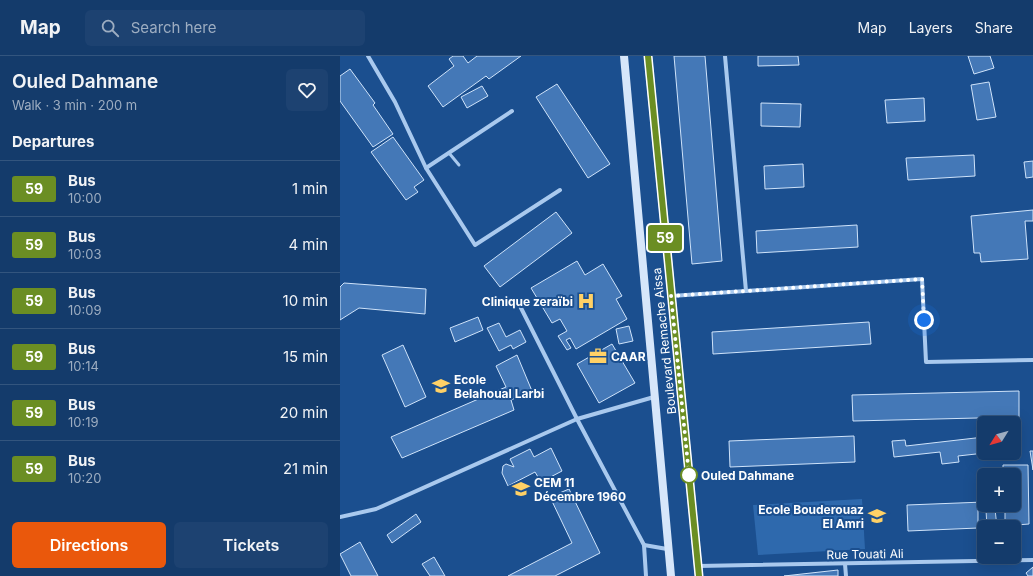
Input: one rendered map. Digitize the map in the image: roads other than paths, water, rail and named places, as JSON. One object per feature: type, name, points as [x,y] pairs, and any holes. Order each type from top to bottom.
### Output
[{"type":"main road","name":"Boulevard Remache Aissa","points":[[624,56],[667,549],[671,576]]},
{"type":"main road","name":"Boulevard Remache Aissa","points":[[648,56],[699,576]]},
{"type":"street","points":[[368,56],[395,102],[426,168],[475,245],[560,190]]},
{"type":"street","points":[[725,56],[746,291]]},
{"type":"street","points":[[426,168],[512,111]]},
{"type":"street","points":[[671,296],[922,279],[926,362],[1033,360]]},
{"type":"street","points":[[520,306],[577,419],[644,545],[646,576]]},
{"type":"street","points":[[340,517],[376,509],[577,419],[654,397]]},
{"type":"street","points":[[644,545],[667,549]]},
{"type":"street","name":"Rue Touati Ali","points":[[698,566],[1033,560]]},
{"type":"street","points":[[845,564],[846,576]]},
{"type":"lane","points":[[449,153],[459,165]]},
{"type":"place","name":"Clinique zeraïbi","points":[[586,301]]},
{"type":"place","name":"CAAR","points":[[598,356]]},
{"type":"place","name":"Ecole Belahoual Larbi","points":[[441,386]]},
{"type":"place","name":"Ouled Dahmane","points":[[689,475]]},
{"type":"place","name":"CEM 11 Décembre 1960","points":[[521,489]]},
{"type":"place","name":"Ecole Bouderouaz El Amri","points":[[877,516]]}]
